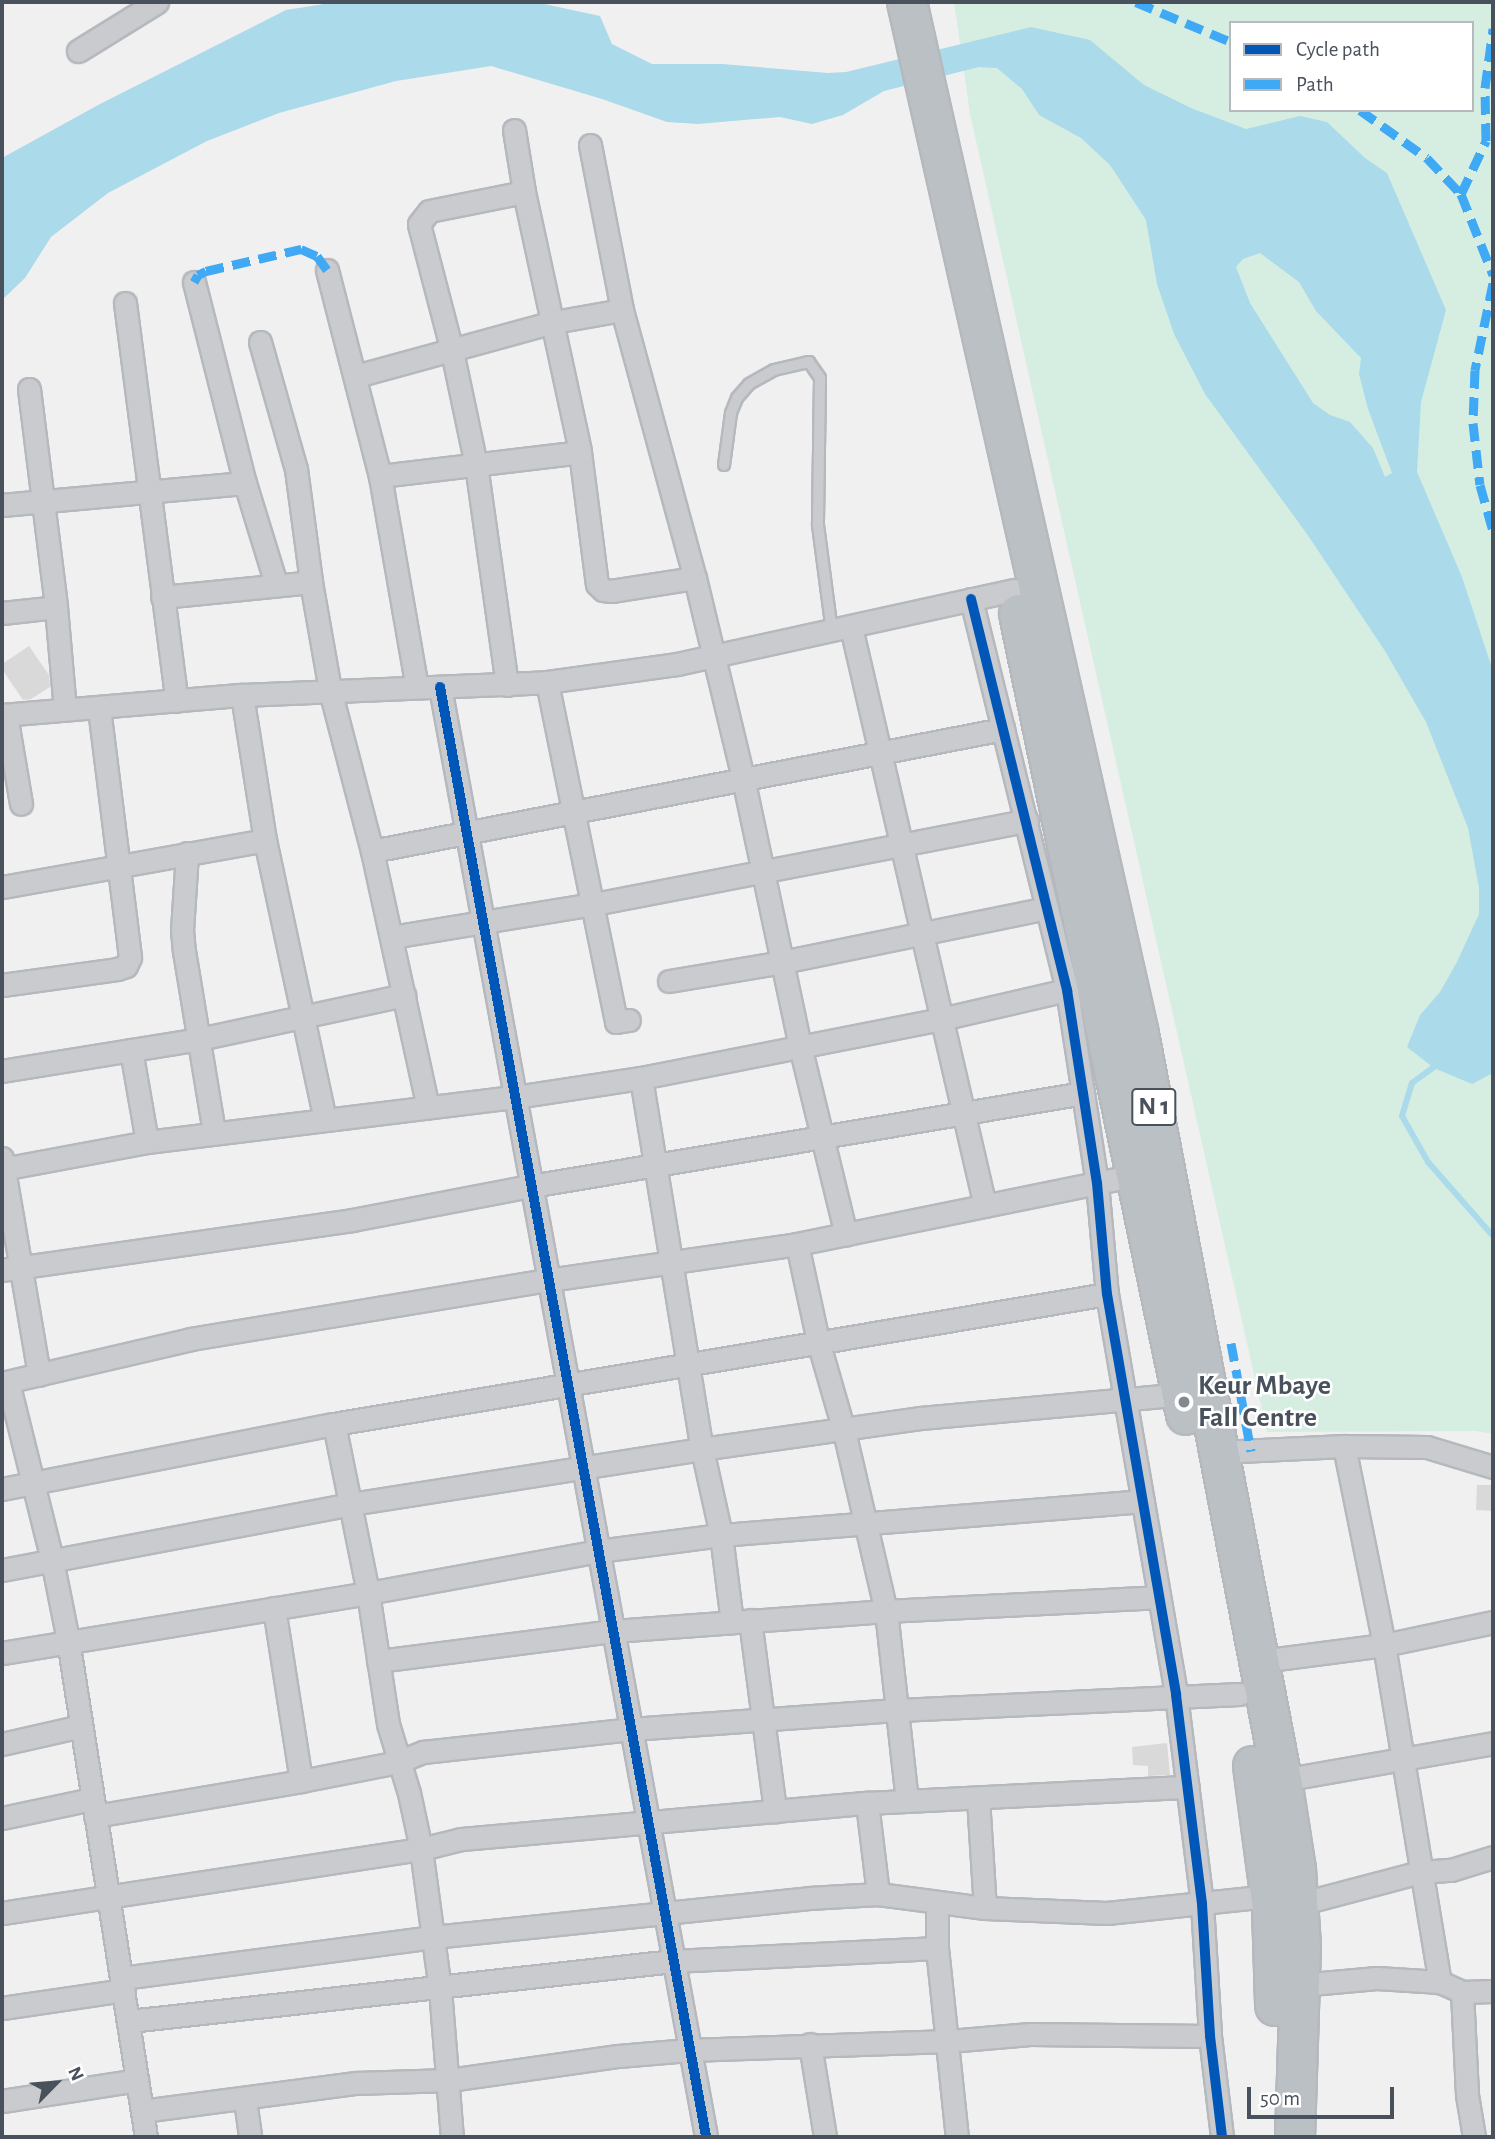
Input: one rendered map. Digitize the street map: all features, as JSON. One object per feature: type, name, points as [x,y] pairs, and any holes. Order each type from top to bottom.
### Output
[{"type":"highway","name":"N 1","points":[[891,4],[908,54],[916,92],[1014,590],[1182,1394],[1261,1812],[1284,1900],[1300,1985],[1295,2137]]},
{"type":"highway","name":"N 1","points":[[916,92],[1139,1034],[1282,1780],[1284,1900],[1275,1996],[1269,2137]]},
{"type":"street","points":[[78,51],[157,2]]},
{"type":"street","points":[[514,130],[524,192],[580,452],[597,584],[603,590],[611,591],[695,578]]},
{"type":"street","points":[[590,145],[622,310],[695,578],[743,778],[800,1046],[846,1234]]},
{"type":"street","points":[[507,685],[477,465],[452,351],[419,224],[423,215],[429,211],[524,192]]},
{"type":"street","points":[[327,270],[380,477],[417,687]]},
{"type":"street","points":[[194,282],[245,483],[276,584]]},
{"type":"street","points":[[125,303],[177,701]]},
{"type":"street","points":[[356,376],[554,322],[622,310]]},
{"type":"street","points":[[260,342],[296,469],[311,582],[330,690],[372,851],[428,1107]]},
{"type":"street","points":[[29,389],[56,607],[65,710]]},
{"type":"street","points":[[380,477],[580,452]]},
{"type":"street","points":[[2,505],[245,483]]},
{"type":"street","points":[[162,597],[311,582]]},
{"type":"street","points":[[21,804],[4,715],[242,695],[547,682],[654,668],[1014,590]]},
{"type":"street","points":[[971,599],[1067,990],[1097,1183],[1107,1294],[1177,1695],[1202,1904],[1210,2036],[1222,2137]]},
{"type":"street","points":[[2,613],[56,607]]},
{"type":"street","points":[[841,629],[879,752],[985,1206]]},
{"type":"street","points":[[547,682],[616,1022],[629,1020]]},
{"type":"street","points":[[440,687],[705,2137]]},
{"type":"street","points":[[242,695],[265,839],[325,1119]]},
{"type":"street","points":[[2,985],[126,965],[130,957],[121,865],[99,708]]},
{"type":"street","points":[[372,851],[1003,729]]},
{"type":"street","points":[[392,937],[594,904],[901,843],[1027,821]]},
{"type":"street","points":[[2,887],[265,839]]},
{"type":"street","points":[[187,853],[182,930],[214,1133]]},
{"type":"street","points":[[669,981],[782,962],[1047,908]]},
{"type":"street","points":[[39,1375],[10,1268],[3,1165],[147,1142],[515,1097],[641,1077],[941,1019],[1067,990]]},
{"type":"street","points":[[2,1071],[199,1039],[404,995]]},
{"type":"street","points":[[131,1050],[147,1142]]},
{"type":"street","points":[[641,1077],[690,1363],[702,1450],[763,1719],[775,1811]]},
{"type":"street","points":[[10,1268],[352,1220],[531,1186],[657,1167],[1083,1093]]},
{"type":"street","points":[[146,2137],[68,1640],[35,1484],[5,1383],[191,1339],[548,1280],[797,1244],[1135,1175]]},
{"type":"street","points":[[797,1244],[818,1341],[844,1431],[887,1611],[907,1801]]},
{"type":"street","points":[[2,1489],[334,1423],[1107,1294]]},
{"type":"street","points":[[2,1570],[351,1504],[702,1450],[920,1418],[1124,1402],[1182,1394]]},
{"type":"street","points":[[334,1423],[368,1593],[388,1724],[409,1793],[421,1849],[440,1989],[452,2137]]},
{"type":"street","points":[[1344,1446],[1384,1645],[1440,1982]]},
{"type":"street","points":[[1219,1452],[1344,1446],[1427,1447],[1493,1467]]},
{"type":"street","points":[[2,1653],[68,1640],[368,1593],[598,1551],[720,1535],[1143,1501]]},
{"type":"street","points":[[378,1661],[613,1631],[887,1611],[1158,1597]]},
{"type":"street","points":[[274,1608],[302,1781]]},
{"type":"street","points":[[1261,1661],[1384,1645],[1493,1622]]},
{"type":"street","points":[[2,1818],[302,1781],[398,1762],[423,1752],[631,1729],[898,1710],[1240,1694]]},
{"type":"street","points":[[2,1744],[81,1726]]},
{"type":"street","points":[[1282,1780],[1493,1743]]},
{"type":"street","points":[[2,1913],[421,1849],[461,1839],[867,1803],[1188,1787]]},
{"type":"street","points":[[978,1798],[985,1908]]},
{"type":"street","points":[[867,1803],[878,1894]]},
{"type":"street","points":[[2,2008],[123,1984],[433,1937],[664,1911],[878,1894],[985,1908],[1107,1913],[1284,1900],[1420,1872],[1451,1870],[1493,1857]]},
{"type":"street","points":[[937,1903],[937,1948],[949,2041],[957,2137]]},
{"type":"street","points":[[129,2021],[440,1989],[673,1961],[937,1948]]},
{"type":"street","points":[[1300,1985],[1377,1978],[1440,1982],[1462,1992],[1493,1991]]},
{"type":"street","points":[[1462,1992],[1467,2095],[1474,2137]]},
{"type":"street","points":[[142,2111],[246,2100],[356,2083],[449,2080],[618,2056],[689,2050],[949,2041],[1030,2034],[1210,2036]]},
{"type":"street","points":[[810,2044],[825,2137]]},
{"type":"street","points":[[2,2101],[137,2080]]},
{"type":"street","points":[[246,2100],[250,2137]]},
{"type":"lane","points":[[724,465],[731,413],[737,398],[749,384],[775,370],[809,362],[820,378],[818,524],[841,629]]},
{"type":"green space","points":[[954,2],[1493,2],[1493,1434],[1475,1431],[1267,1432],[970,114]]},
{"type":"water","points":[[337,2],[535,2],[600,16],[612,44],[652,64],[722,64],[828,73],[846,72],[1031,27],[1090,40],[1144,85],[1191,108],[1246,129],[1300,116],[1327,122],[1365,158],[1387,173],[1446,310],[1421,402],[1417,472],[1462,577],[1491,665],[1493,1073],[1472,1084],[1434,1068],[1407,1047],[1420,1015],[1440,992],[1479,914],[1479,888],[1468,828],[1426,722],[1385,651],[1307,534],[1205,394],[1174,334],[1157,284],[1146,220],[1110,165],[1081,138],[1039,115],[1022,89],[997,68],[979,67],[884,91],[843,115],[812,124],[780,117],[698,124],[667,122],[602,99],[491,66],[396,81],[279,113],[207,141],[108,193],[51,237],[25,278],[2,300],[2,158],[100,104],[286,10]],"holes":[[[1260,253],[1299,282],[1316,311],[1361,358],[1359,374],[1368,409],[1392,473],[1385,477],[1373,448],[1350,422],[1330,415],[1313,403],[1250,303],[1236,267],[1243,259]]]},
{"type":"building","points":[[29,646],[49,675],[50,687],[31,699],[23,700],[2,669],[2,664]]},
{"type":"building","points":[[1477,1485],[1493,1485],[1493,1511],[1476,1510]]},
{"type":"building","points":[[1167,1743],[1170,1775],[1148,1776],[1148,1766],[1133,1765],[1132,1747]]},
{"type":"waterway","points":[[1438,1064],[1412,1083],[1402,1116],[1428,1162],[1493,1236]]},
{"type":"marked path","points":[[1136,2],[1229,41]]},
{"type":"marked path","points":[[1461,194],[1486,141],[1485,88],[1493,29]]},
{"type":"marked path","points":[[1363,112],[1427,158],[1461,194],[1493,275]]},
{"type":"marked path","points":[[194,282],[198,275],[206,271],[301,249],[317,256],[327,270]]},
{"type":"marked path","points":[[1493,283],[1475,370],[1473,423],[1480,485],[1493,531]]},
{"type":"marked path","points":[[1231,1343],[1251,1451]]},
{"type":"cycle path","points":[[971,599],[1067,990],[1097,1183],[1107,1294],[1176,1695],[1202,1904],[1210,2036],[1222,2137]]},
{"type":"cycle path","points":[[440,687],[706,2137]]},
{"type":"place","name":"Keur Mbaye Fall Centre","points":[[1184,1402]]}]
